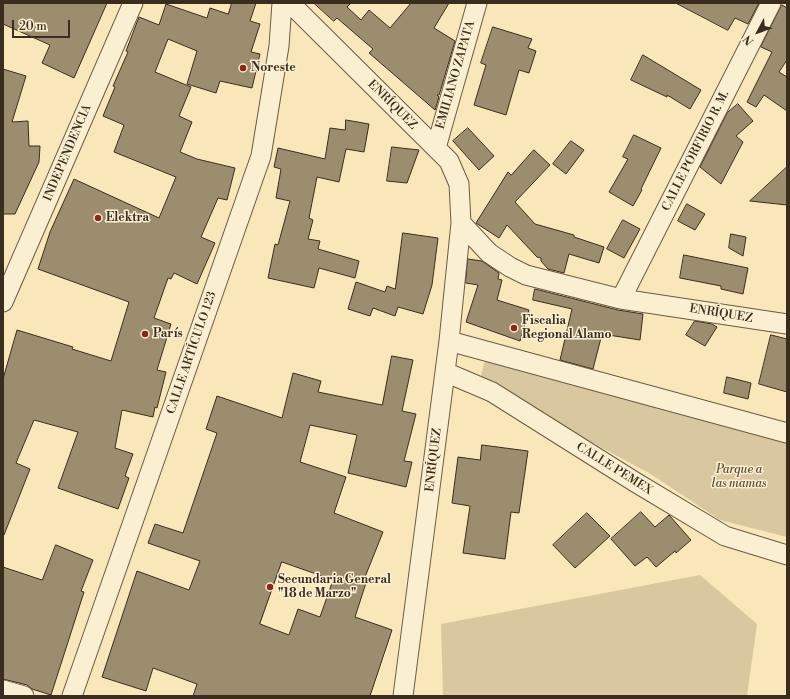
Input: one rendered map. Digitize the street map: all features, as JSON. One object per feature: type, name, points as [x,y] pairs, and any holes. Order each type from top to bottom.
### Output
[{"type":"street","name":"INDEPENDENCIA","points":[[3,302],[133,3]]},
{"type":"street","name":"CALLE ARTÍCULO 123","points":[[72,696],[261,156],[279,46],[282,3]]},
{"type":"street","name":"ENRÍQUEZ","points":[[290,3],[449,161],[459,184],[461,223],[450,341],[403,696]]},
{"type":"street","name":"EMILIANO ZAPATA","points":[[436,148],[477,3]]},
{"type":"street","name":"CALLE PORFIRIO R. M.","points":[[621,299],[771,3]]},
{"type":"street","name":"ENRÍQUEZ","points":[[461,223],[489,253],[510,267],[526,275],[621,299],[787,324]]},
{"type":"street","points":[[450,341],[787,433]]},
{"type":"street","name":"CALLE PEMEX","points":[[445,372],[492,392],[635,482],[725,536],[787,556]]},
{"type":"street","points":[[3,690],[24,696]]},
{"type":"green space","name":"Parque a las mamas","points":[[485,360],[787,442],[787,537],[720,520],[649,473],[479,382]]},
{"type":"green space","points":[[700,575],[757,624],[747,696],[443,696],[441,624]]},
{"type":"building","points":[[3,3],[107,3],[74,78],[42,63],[50,45],[3,24]]},
{"type":"building","points":[[232,3],[256,3],[250,21],[260,24],[251,52],[260,54],[252,88],[220,81],[216,93],[187,84],[197,51],[168,39],[155,72],[191,87],[179,116],[192,122],[180,152],[197,159],[235,168],[227,200],[218,198],[201,237],[215,243],[197,284],[174,273],[171,279],[168,278],[154,318],[171,324],[157,370],[166,372],[157,408],[155,407],[153,417],[122,410],[115,448],[133,454],[125,476],[129,478],[118,509],[58,488],[78,432],[34,420],[16,463],[30,469],[3,535],[3,379],[17,330],[73,347],[72,349],[111,361],[129,302],[38,269],[50,232],[74,179],[159,218],[176,177],[114,152],[124,125],[103,116],[115,87],[113,86],[128,52],[126,51],[139,17],[159,25],[166,4],[207,18],[210,8],[228,14]]},
{"type":"building","points":[[314,3],[351,3],[347,7],[361,20],[369,10],[390,28],[411,3],[449,3],[434,28],[455,41],[439,95],[437,95],[439,97],[435,110],[369,53],[373,49],[337,18],[334,21]]},
{"type":"building","points":[[676,3],[759,3],[748,24],[735,18],[728,30]]},
{"type":"building","points":[[782,5],[787,8],[787,60],[779,72],[787,77],[787,111],[764,95],[756,107],[747,102],[772,52],[761,47]]},
{"type":"building","points":[[493,27],[532,39],[528,48],[536,51],[529,73],[519,70],[506,115],[474,105],[486,65],[481,63]]},
{"type":"building","points":[[643,55],[701,90],[690,109],[667,95],[667,97],[631,80]]},
{"type":"building","points":[[3,69],[26,76],[12,122],[28,121],[29,146],[40,146],[39,162],[15,214],[3,214]]},
{"type":"building","points":[[738,104],[753,121],[736,136],[743,142],[721,184],[700,167],[727,113]]},
{"type":"building","points":[[346,120],[369,124],[364,152],[346,149],[339,182],[317,177],[309,218],[313,220],[308,239],[320,241],[318,249],[359,261],[355,278],[319,268],[314,288],[268,278],[275,244],[278,245],[290,201],[276,198],[281,169],[274,167],[278,148],[325,159],[330,128],[345,130]]},
{"type":"building","points":[[468,128],[494,156],[479,170],[453,141]]},
{"type":"building","points":[[634,135],[661,148],[633,206],[609,192],[628,159],[623,157]]},
{"type":"building","points":[[571,141],[584,150],[566,174],[553,164]]},
{"type":"building","points":[[392,147],[419,150],[407,183],[387,181]]},
{"type":"building","points":[[534,150],[550,165],[515,202],[535,224],[574,235],[574,237],[604,247],[599,263],[569,254],[564,273],[548,269],[541,261],[541,258],[537,257],[507,225],[499,238],[476,223],[508,172],[511,175]]},
{"type":"building","points":[[787,167],[787,205],[750,201]]},
{"type":"building","points":[[687,204],[705,214],[695,230],[678,221]]},
{"type":"building","points":[[623,220],[640,229],[624,258],[607,249]]},
{"type":"building","points":[[403,233],[438,238],[432,285],[423,314],[398,307],[395,316],[373,308],[370,316],[348,309],[356,282],[385,292],[387,286],[395,289]]},
{"type":"building","points":[[731,234],[746,237],[743,256],[729,248]]},
{"type":"building","points":[[684,255],[748,268],[743,294],[721,289],[721,286],[680,278]]},
{"type":"building","points":[[468,259],[482,261],[499,273],[498,279],[502,280],[497,300],[529,310],[520,341],[466,322],[478,285],[466,283]]},
{"type":"building","points":[[535,289],[618,310],[643,314],[640,340],[602,334],[593,369],[560,360],[572,309],[533,300]]},
{"type":"building","points":[[695,321],[712,324],[717,327],[705,346],[686,335]]},
{"type":"building","points":[[771,335],[787,339],[787,392],[759,384]]},
{"type":"building","name":"Secundaria General \"18 de Marzo\"","points":[[392,356],[413,360],[402,411],[416,414],[404,461],[412,462],[406,487],[348,473],[357,435],[310,425],[300,462],[346,477],[334,513],[383,532],[363,582],[366,583],[355,617],[392,630],[370,696],[193,696],[197,684],[153,668],[146,691],[102,677],[137,571],[189,590],[200,561],[148,543],[155,524],[183,533],[217,433],[206,429],[217,396],[282,418],[293,373],[321,381],[318,392],[382,405]],"holes":[[[282,562],[333,580],[320,617],[298,609],[289,635],[260,624]]]},
{"type":"building","points":[[727,377],[751,383],[748,399],[724,393]]},
{"type":"building","points":[[482,445],[528,451],[519,513],[511,512],[505,559],[463,553],[470,506],[452,503],[458,457],[480,460]]},
{"type":"building","points":[[641,512],[655,527],[669,515],[691,540],[656,567],[647,557],[635,566],[611,539]]},
{"type":"building","points":[[587,513],[610,536],[575,568],[553,545]]},
{"type":"building","points":[[56,545],[93,560],[81,591],[84,592],[51,695],[32,689],[27,685],[3,679],[3,567],[42,580]]},
{"type":"place","name":"Noreste","points":[[243,68]]},
{"type":"place","name":"Elektra","points":[[98,218]]},
{"type":"place","name":"Fiscalia Regional Alamo","points":[[514,328]]},
{"type":"place","name":"París","points":[[145,334]]},
{"type":"place","name":"Secundaria General \"18 de Marzo\"","points":[[270,587]]}]
